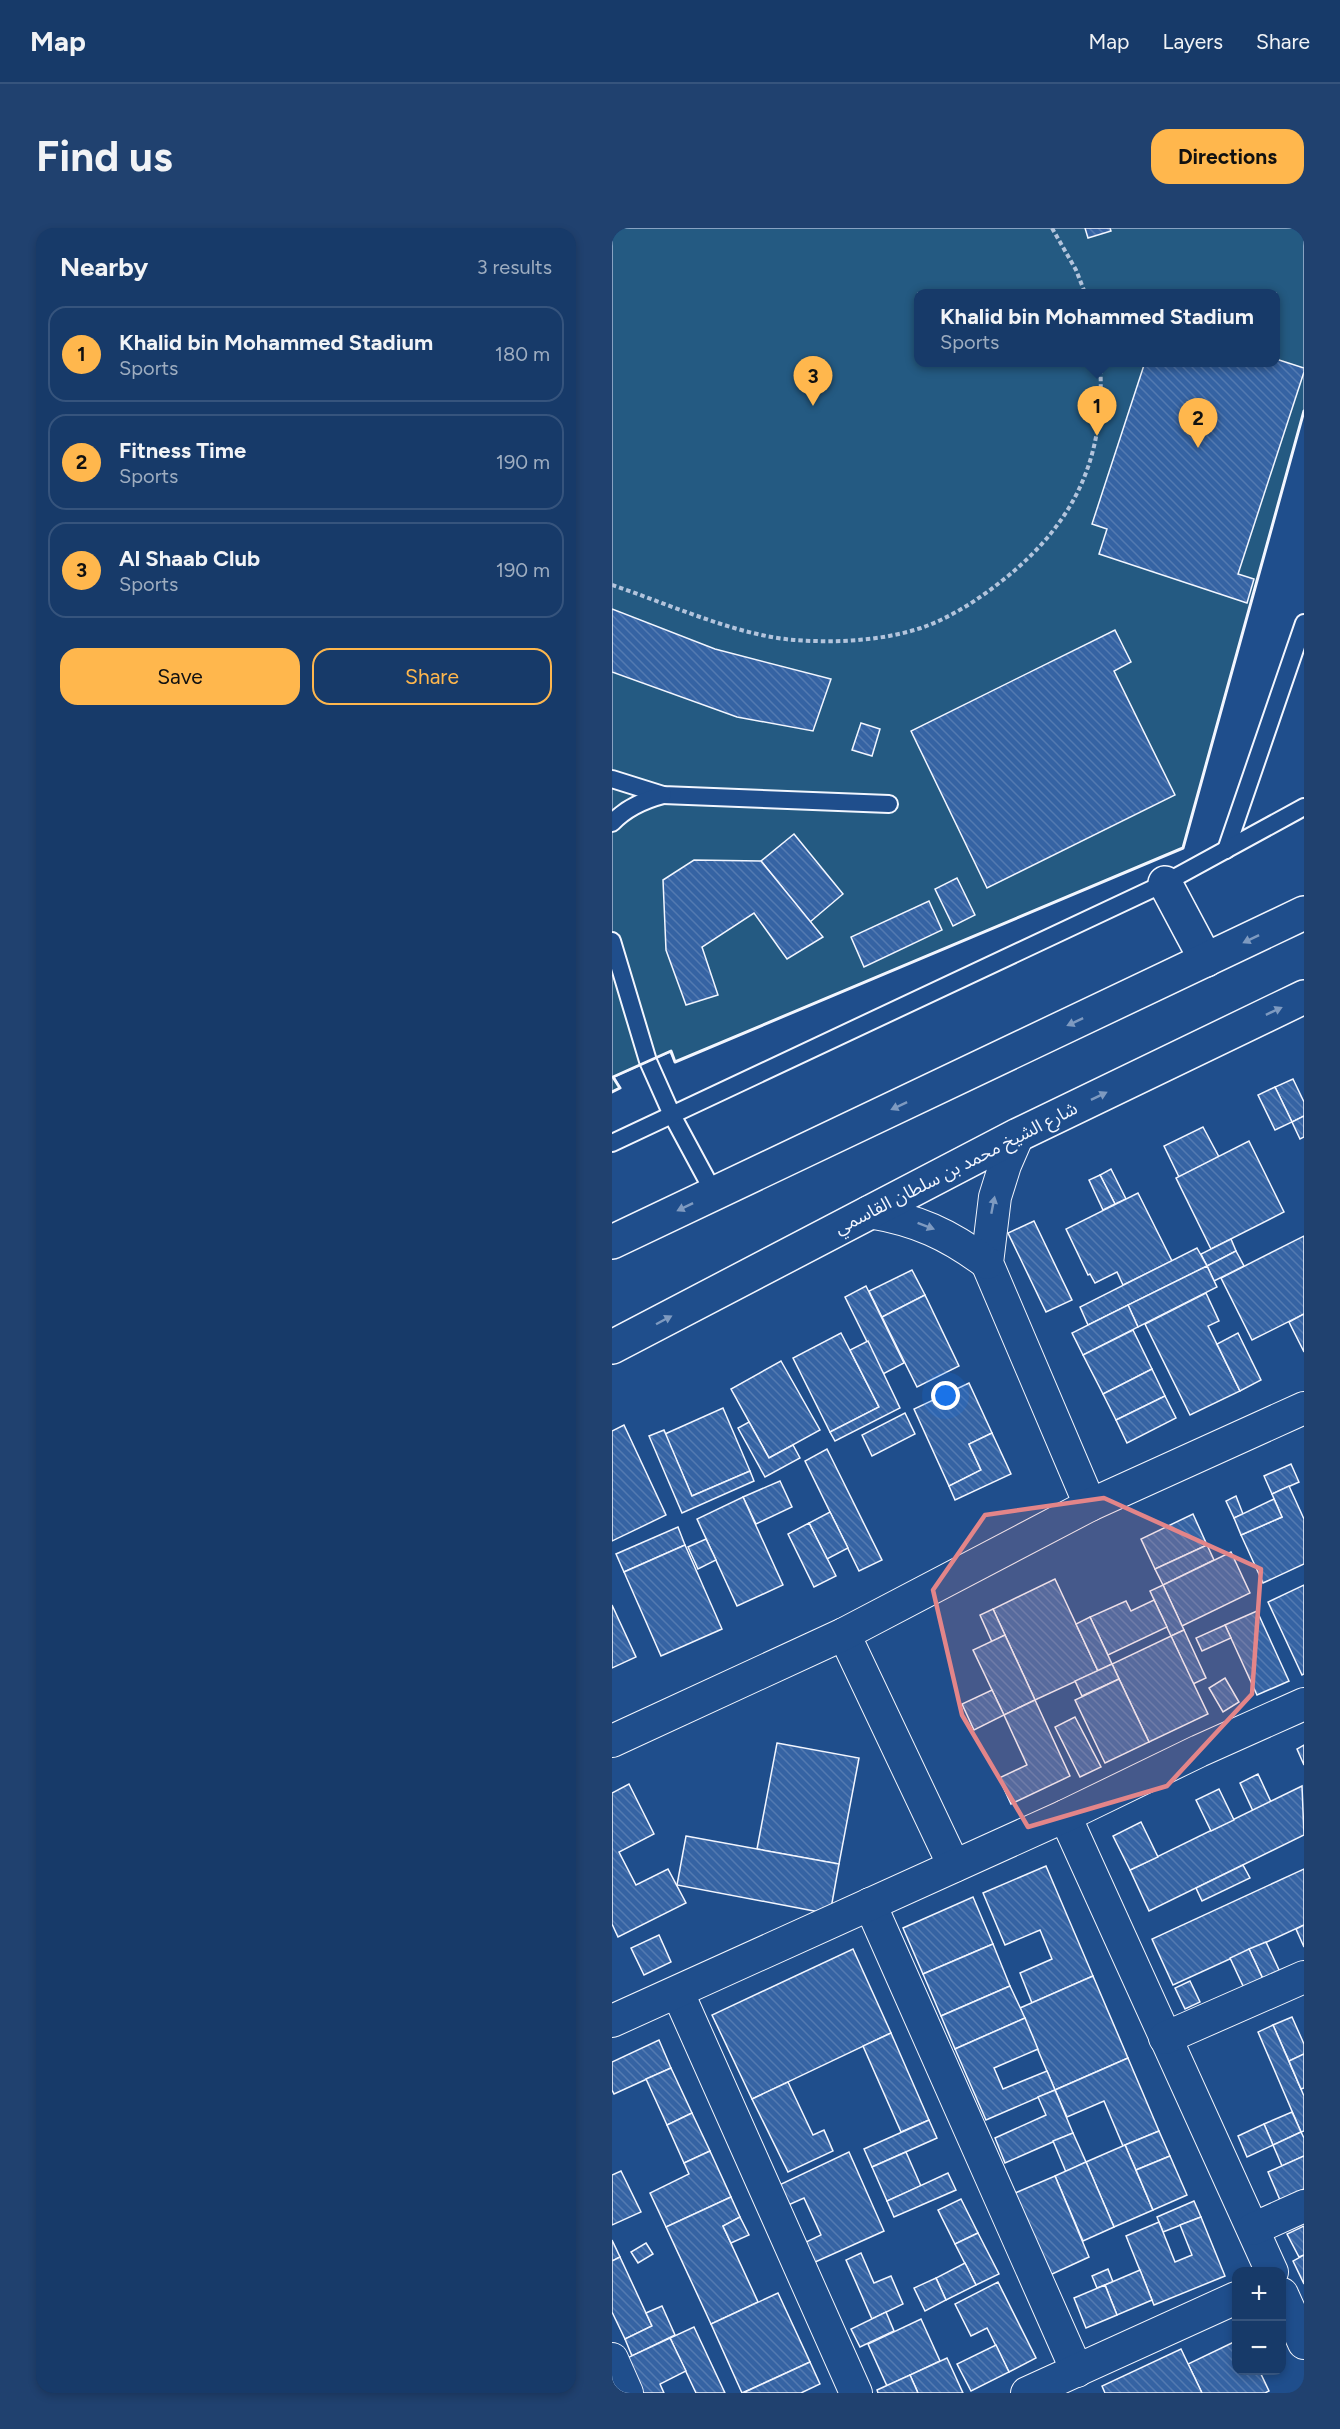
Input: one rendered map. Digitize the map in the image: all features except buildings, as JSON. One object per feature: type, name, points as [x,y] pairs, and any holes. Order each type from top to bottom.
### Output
[{"type":"main road","points":[[1165,883],[1206,960]]},
{"type":"main road","points":[[612,1242],[1304,913]]},
{"type":"main road","name":"شارع الشيخ محمد بن سلطان القاسمي","points":[[612,1347],[1018,1135],[1304,997]]},
{"type":"street","points":[[1018,1135],[994,1197],[987,1263],[1090,1505]]},
{"type":"street","points":[[869,1212],[901,1218],[932,1228],[961,1244],[987,1263]]},
{"type":"street","points":[[612,1741],[844,1634],[1090,1505],[1304,1408]]},
{"type":"street","points":[[844,1634],[954,1866]]},
{"type":"street","points":[[614,2014],[678,1993],[1304,1704]]},
{"type":"street","points":[[1065,1816],[1270,2267]]},
{"type":"street","points":[[870,1904],[1077,2371]]},
{"type":"street","points":[[1165,2038],[1304,1977]]},
{"type":"street","points":[[678,1993],[856,2393]]},
{"type":"street","points":[[1253,2229],[1304,2206]]},
{"type":"street","points":[[1027,2393],[1232,2300]]},
{"type":"street","points":[[1286,2305],[1304,2343]]},
{"type":"street","points":[[612,2359],[627,2393]]},
{"type":"lane","points":[[1226,849],[1304,623]]},
{"type":"lane","points":[[612,779],[663,795],[889,804]]},
{"type":"lane","points":[[612,823],[631,808],[663,795]]},
{"type":"lane","points":[[612,1143],[1165,883],[1304,807]]},
{"type":"lane","points":[[612,941],[646,1055],[672,1115],[714,1193]]},
{"type":"path","points":[[1052,228],[1076,270],[1083,289]]},
{"type":"path","points":[[612,585],[751,633],[794,640],[837,641],[879,638],[921,628],[948,616],[988,592],[1018,568],[1051,533],[1077,495],[1088,470],[1101,416],[1101,367]]},
{"type":"highlighted area","points":[[1104,1498],[1261,1569],[1252,1694],[1167,1786],[1028,1827],[962,1715],[933,1590],[985,1515]]},
{"type":"shaded area","points":[[612,228],[1304,228],[1304,411],[1183,848],[675,1062],[670,1052],[614,1077],[620,1088],[612,1092]]},
{"type":"wall","points":[[612,1092],[620,1088],[613,1077],[671,1051],[675,1062],[1183,848],[1304,411]]},
{"type":"place","name":"Al Shaab Club","points":[[813,406]]},
{"type":"place","name":"Khalid bin Mohammed Stadium","points":[[1097,436]]},
{"type":"place","name":"Fitness Time","points":[[1198,448]]}]
